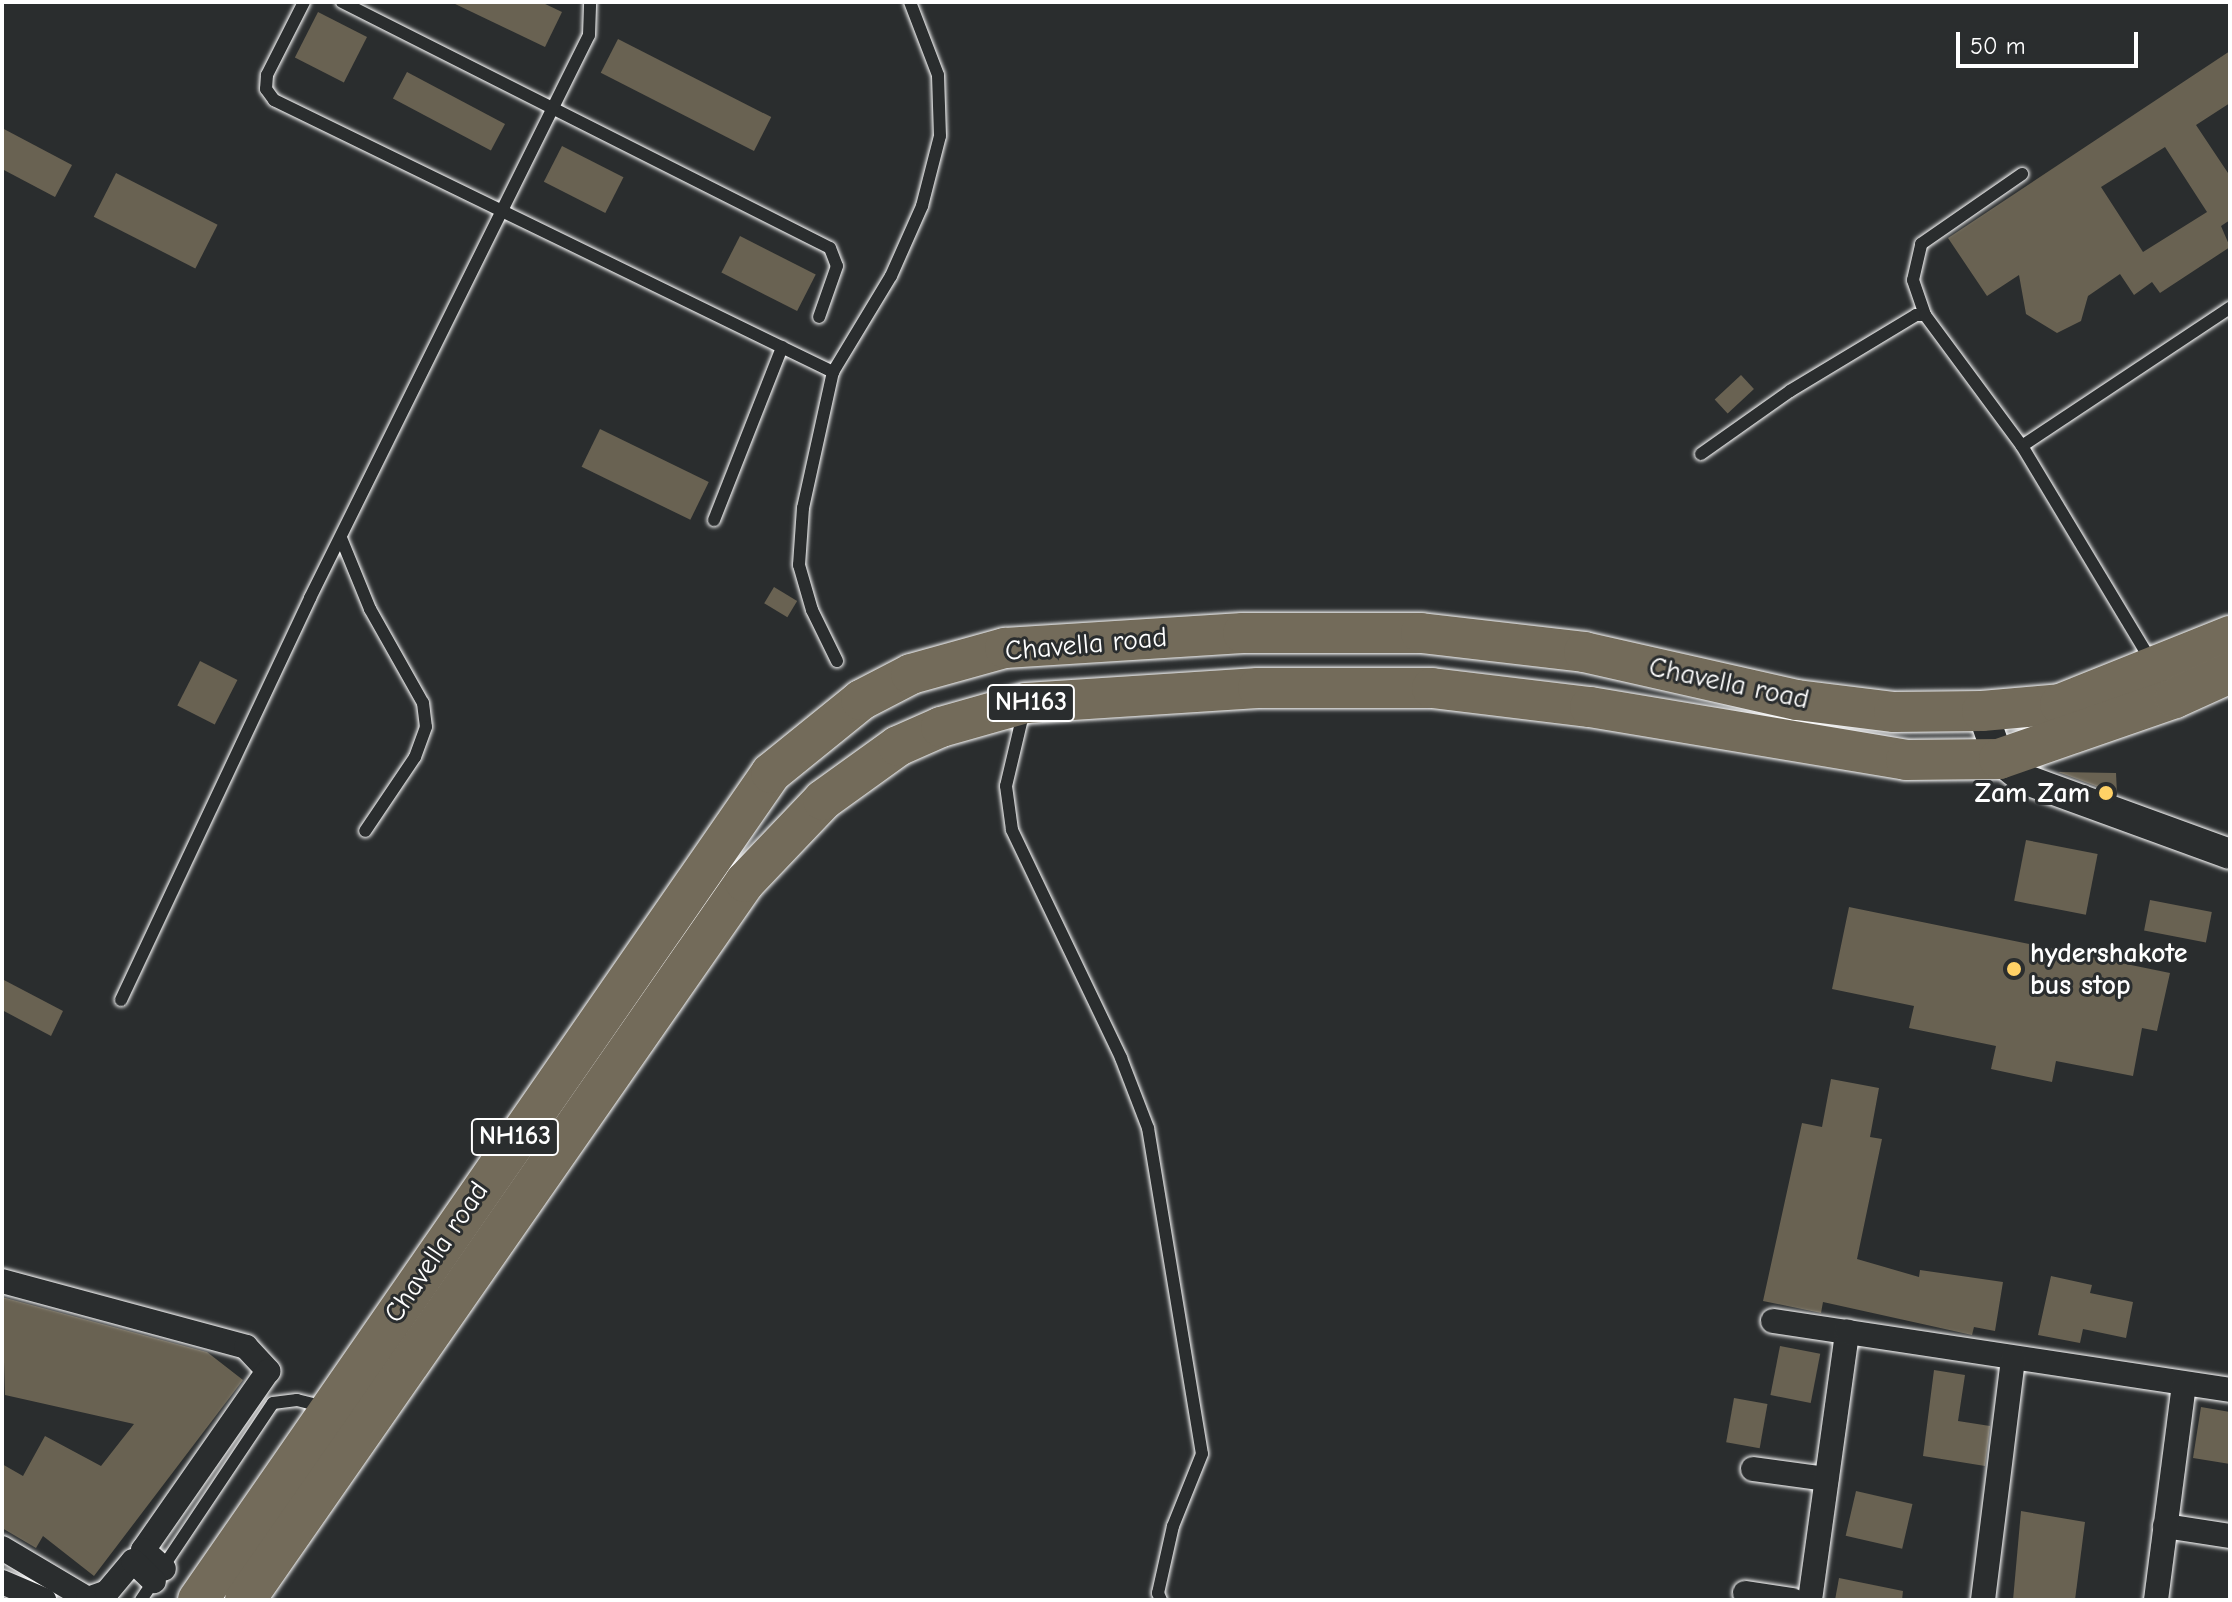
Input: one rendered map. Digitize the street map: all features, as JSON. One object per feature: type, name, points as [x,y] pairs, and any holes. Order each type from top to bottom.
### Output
[{"type":"highway","name":"Chavella road","points":[[198,1600],[771,773],[861,700],[911,674],[1005,648],[1243,633],[1421,633],[1584,652],[1797,700],[1894,712],[1982,711],[2060,704],[2230,636]]},
{"type":"highway","name":"Chavella road","points":[[245,1600],[745,882],[863,766],[941,727],[1026,703],[1258,688],[1432,688],[1590,707],[1906,760],[1999,759],[2175,698],[2230,673]]},
{"type":"street","points":[[1982,711],[1999,759],[2024,779],[2081,804],[2230,854]]},
{"type":"street","points":[[2,1281],[246,1347],[268,1371],[138,1556],[114,1596],[88,1599],[2,1548]]},
{"type":"street","points":[[1773,1321],[2230,1390]]},
{"type":"street","points":[[1810,1600],[1847,1332]]},
{"type":"street","points":[[1983,1600],[2013,1359]]},
{"type":"street","points":[[2156,1600],[2184,1384]]},
{"type":"street","points":[[1753,1469],[1826,1479]]},
{"type":"street","points":[[2165,1526],[2230,1536]]},
{"type":"street","points":[[138,1556],[153,1584]]},
{"type":"street","points":[[2,1582],[44,1600]]},
{"type":"street","points":[[1745,1593],[1792,1600]]},
{"type":"lane","points":[[304,2],[267,75],[266,89],[274,100],[833,372]]},
{"type":"lane","points":[[342,2],[552,111],[830,248],[837,266],[819,317]]},
{"type":"lane","points":[[121,1000],[341,538],[589,35],[590,2]]},
{"type":"lane","points":[[837,661],[812,610],[799,565],[811,456],[833,372],[897,262],[922,206],[940,136],[938,75],[910,2]]},
{"type":"lane","points":[[2022,174],[1921,244],[1913,280],[1925,315],[2022,446],[2156,668]]},
{"type":"lane","points":[[2022,446],[2230,308]]},
{"type":"lane","points":[[1701,454],[1790,391],[1916,315],[1925,315]]},
{"type":"lane","points":[[714,520],[782,347]]},
{"type":"lane","points":[[341,538],[370,609],[423,703],[426,727],[415,757],[365,831]]},
{"type":"lane","points":[[1026,703],[1006,786],[1012,830],[1121,1058],[1148,1128],[1202,1454],[1173,1526],[1158,1593],[1161,1600]]},
{"type":"lane","points":[[153,1584],[273,1403],[297,1400],[329,1408]]},
{"type":"building","points":[[451,2],[541,2],[562,12],[545,47]]},
{"type":"building","points":[[318,12],[367,37],[344,82],[295,57]]},
{"type":"building","points":[[618,39],[771,117],[754,151],[601,73]]},
{"type":"building","points":[[2230,51],[2230,103],[2196,125],[2230,176],[2230,220],[2221,226],[2230,247],[2160,293],[2152,282],[2134,295],[2120,274],[2088,296],[2081,321],[2057,333],[2026,314],[2019,275],[1987,296],[1948,238]],"holes":[[[2165,147],[2207,212],[2143,252],[2101,187]]]},
{"type":"building","points":[[407,72],[505,124],[491,151],[393,98]]},
{"type":"building","points":[[2,128],[72,165],[55,197],[2,169]]},
{"type":"building","points":[[562,146],[623,177],[605,213],[544,182]]},
{"type":"building","points":[[116,173],[218,225],[195,268],[94,217]]},
{"type":"building","points":[[740,236],[816,275],[797,311],[721,273]]},
{"type":"building","points":[[1741,375],[1754,389],[1728,413],[1715,400]]},
{"type":"building","points":[[600,429],[709,482],[690,520],[582,467]]},
{"type":"building","points":[[774,587],[797,601],[787,617],[764,603]]},
{"type":"building","points":[[200,661],[237,680],[215,725],[177,706]]},
{"type":"building","points":[[2058,772],[2116,773],[2117,794]]},
{"type":"building","points":[[2026,840],[2098,854],[2086,915],[2014,901]]},
{"type":"building","points":[[2150,900],[2212,912],[2206,942],[2144,930]]},
{"type":"building","points":[[1849,907],[2170,973],[2157,1031],[2142,1028],[2133,1076],[2056,1061],[2052,1082],[1991,1069],[1996,1046],[1909,1028],[1914,1006],[1832,989]]},
{"type":"building","points":[[2,979],[63,1011],[51,1036],[2,1010]]},
{"type":"building","points":[[1831,1079],[1879,1088],[1870,1137],[1882,1139],[1857,1259],[1919,1277],[1920,1270],[2003,1282],[1995,1331],[1974,1327],[1972,1335],[1823,1302],[1821,1313],[1763,1301],[1802,1123],[1822,1127]]},
{"type":"building","points":[[2051,1276],[2092,1285],[2090,1293],[2133,1302],[2126,1338],[2083,1329],[2080,1343],[2038,1335]]},
{"type":"building","points":[[2,1297],[207,1352],[243,1380],[94,1576],[43,1536],[36,1548],[2,1528],[2,1464],[23,1476],[45,1436],[101,1466],[134,1424],[5,1395]]},
{"type":"building","points":[[1780,1346],[1820,1354],[1811,1403],[1770,1395]]},
{"type":"building","points":[[1934,1370],[1965,1375],[1958,1421],[1990,1426],[1985,1466],[1923,1456]]},
{"type":"building","points":[[1734,1398],[1767,1404],[1760,1448],[1726,1442]]},
{"type":"building","points":[[2201,1407],[2230,1412],[2230,1464],[2193,1458]]},
{"type":"building","points":[[1856,1491],[1913,1504],[1902,1549],[1846,1536]]},
{"type":"building","points":[[2021,1511],[2085,1522],[2075,1600],[2013,1600]]},
{"type":"building","points":[[1839,1578],[1903,1591],[1902,1600],[1835,1600]]},
{"type":"place","name":"Zam Zam","points":[[2106,793]]},
{"type":"place","name":"hydershakote bus stop","points":[[2014,969]]}]
